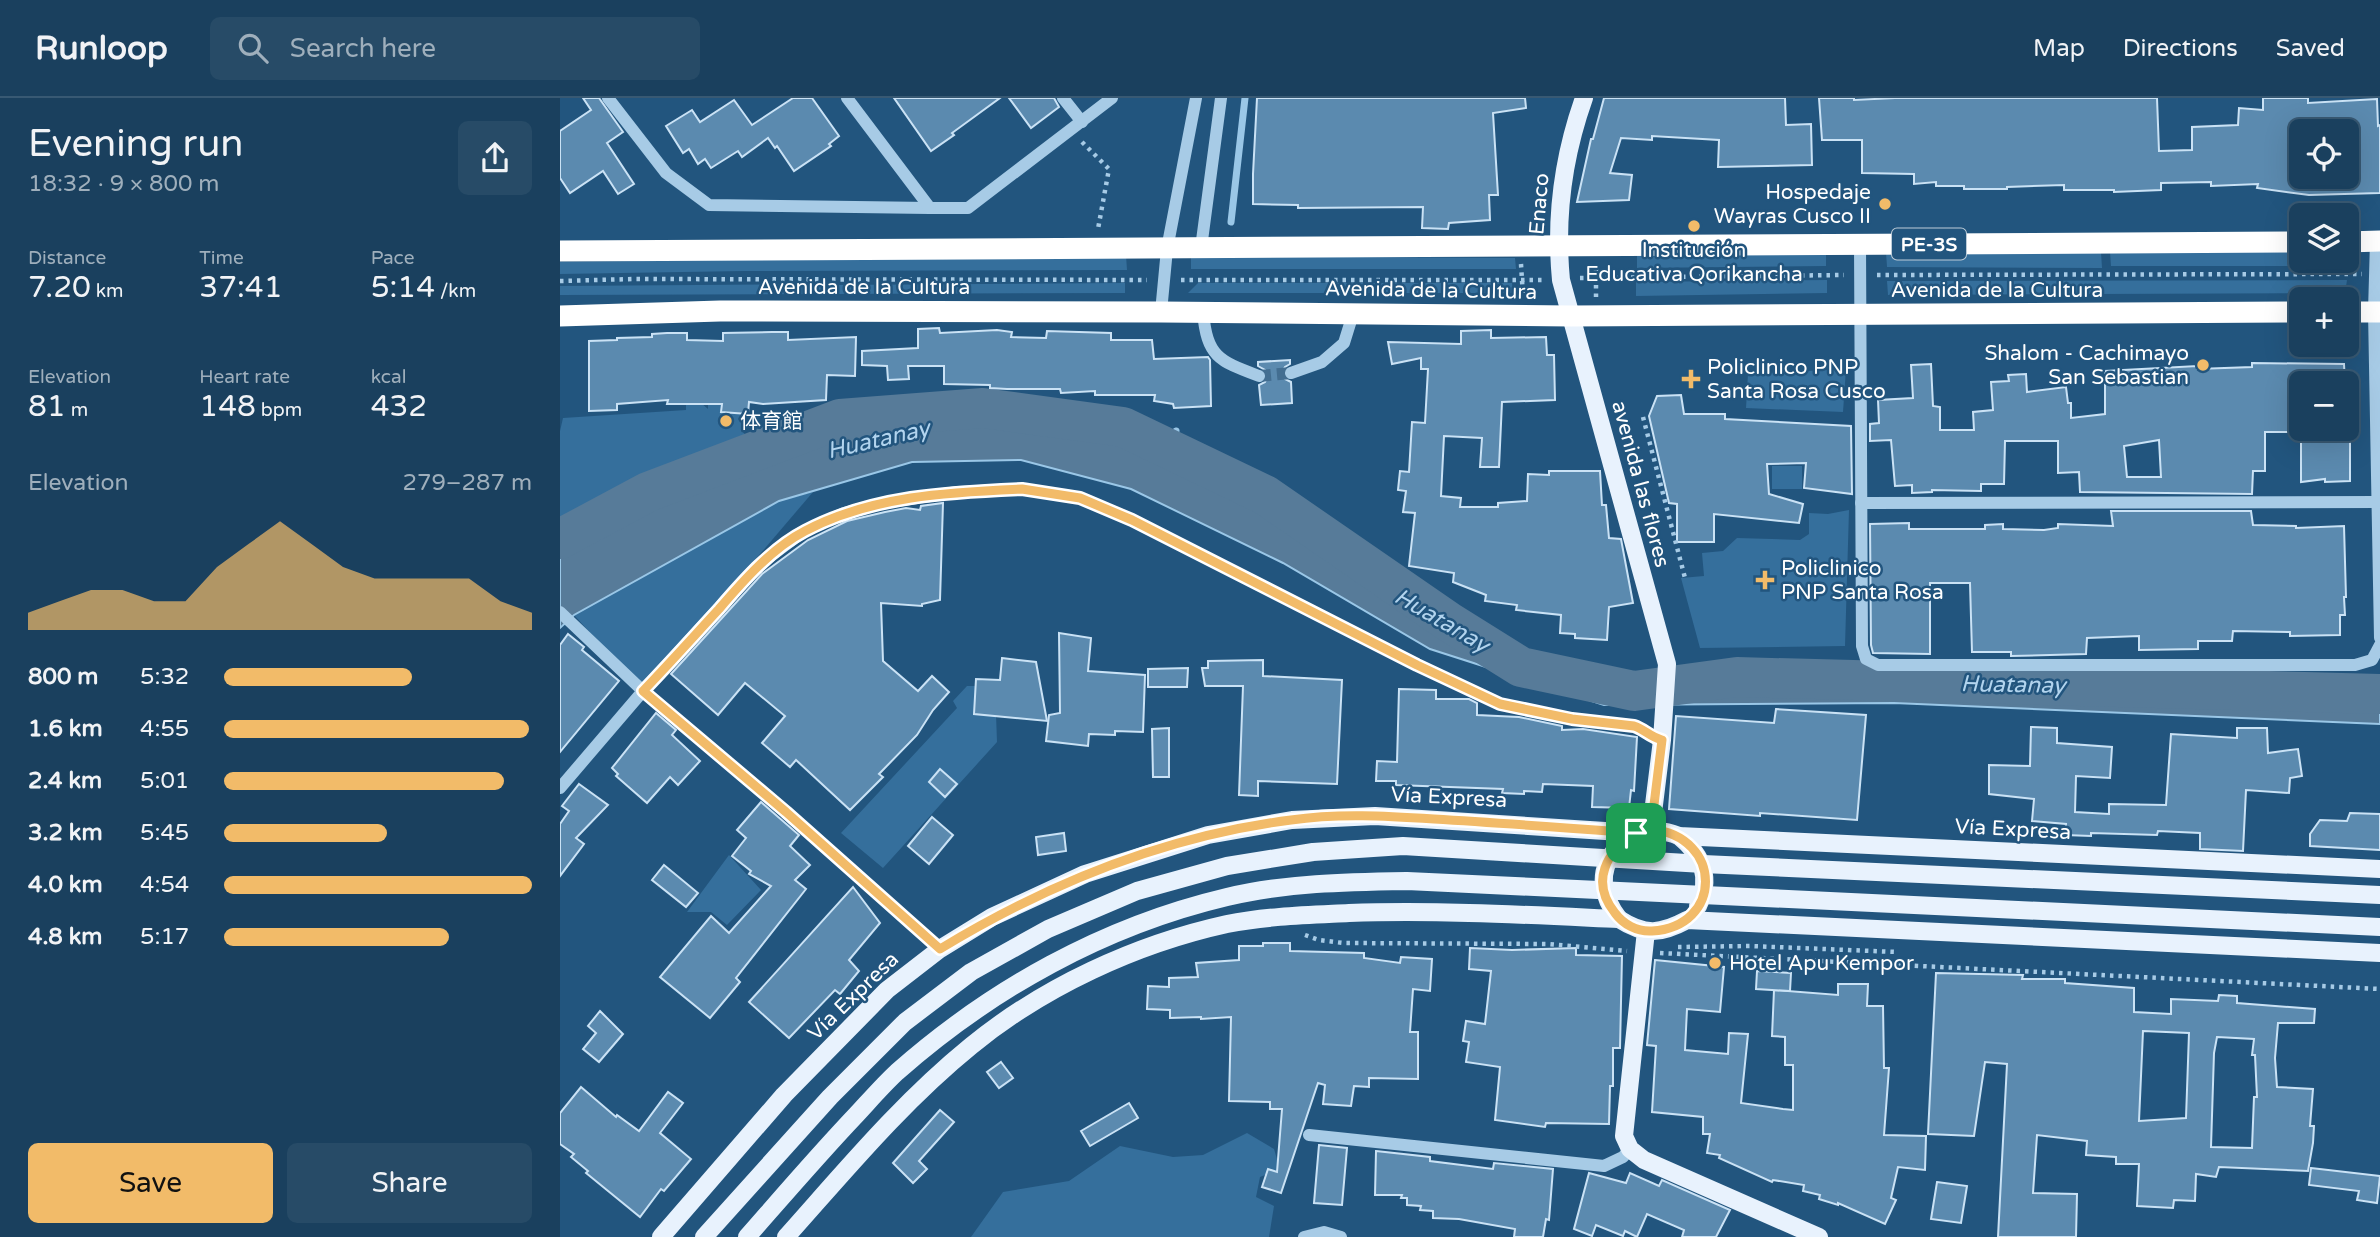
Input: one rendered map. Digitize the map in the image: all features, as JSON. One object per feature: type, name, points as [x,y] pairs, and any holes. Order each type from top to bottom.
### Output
[{"type":"highway","points":[[2359,242],[2378,241]]},
{"type":"highway","name":"Avenida de la Cultura","points":[[560,251],[2289,242]]},
{"type":"highway","name":"Avenida de la Cultura","points":[[560,316],[720,311],[1571,316],[2289,312]]},
{"type":"highway","points":[[2359,312],[2377,312]]},
{"type":"main road","name":"Enaco","points":[[1571,316],[1561,280],[1558,246],[1562,181],[1576,119],[1584,98]]},
{"type":"main road","name":"avenida las flores","points":[[1571,316],[1667,664],[1662,739],[1643,831]]},
{"type":"main road","name":"Vía Expresa","points":[[662,1237],[784,1095],[887,989],[940,949],[992,917],[1085,874],[1208,835],[1292,820],[1375,816],[1666,831],[1679,836],[2380,869]]},
{"type":"main road","points":[[1643,831],[1620,843],[1608,858],[1603,874],[1603,891],[1609,906],[1619,919],[1646,931],[1668,930],[1687,920],[1697,909],[1703,896],[1706,880],[1703,864],[1694,848],[1679,836]]},
{"type":"main road","points":[[704,1237],[830,1097],[905,1022],[971,972],[1048,929],[1137,891],[1227,866],[1313,852],[1403,846],[1703,864],[2380,895]]},
{"type":"main road","points":[[747,1237],[895,1073],[969,1014],[1051,963],[1133,926],[1228,897],[1326,883],[1407,881],[2380,927]]},
{"type":"main road","points":[[786,1237],[911,1100],[971,1046],[1030,1005],[1086,975],[1154,944],[1229,924],[1300,915],[1403,912],[1619,919]]},
{"type":"main road","points":[[1687,920],[2380,953]]},
{"type":"main road","points":[[1646,931],[1625,1136],[1630,1149],[1644,1160],[1819,1237]]},
{"type":"street","points":[[608,98],[666,173],[709,205],[930,208],[968,208],[1112,98]]},
{"type":"street","points":[[847,98],[930,208]]},
{"type":"street","points":[[1063,98],[1082,122]]},
{"type":"street","points":[[1161,312],[1167,249],[1196,98]]},
{"type":"street","points":[[1201,248],[1222,98]]},
{"type":"street","points":[[2378,241],[2374,274],[2377,312],[2380,638]]},
{"type":"street","points":[[1860,244],[1862,646],[1866,659],[1878,665],[2355,665],[2372,660],[2380,645]]},
{"type":"street","points":[[1203,312],[1205,334],[1211,350],[1223,362],[1259,376]]},
{"type":"street","points":[[1291,373],[1322,362],[1344,343],[1353,314]]},
{"type":"street","points":[[560,788],[643,691],[756,568],[803,532],[844,513],[883,503],[957,492],[1022,489],[1080,498],[1132,520],[1417,665],[1500,704],[1572,719],[1634,726],[1652,738],[1662,739]]},
{"type":"street","points":[[1861,503],[2378,502]]},
{"type":"street","points":[[560,612],[643,691],[786,812],[940,949]]},
{"type":"street","points":[[1309,1135],[1604,1166],[1623,1157],[1630,1149]]},
{"type":"street","points":[[1304,1237],[1324,1233],[1341,1237]]},
{"type":"path","points":[[1071,131],[1108,169],[1094,249]]},
{"type":"path","points":[[1520,246],[1525,315]]},
{"type":"path","points":[[1595,316],[1597,246]]},
{"type":"path","points":[[560,281],[1561,280],[1596,276],[2374,274]]},
{"type":"path","points":[[1643,417],[1685,578]]},
{"type":"path","points":[[1294,931],[1319,940],[1343,943],[1547,944],[1763,960],[2380,989]]},
{"type":"shaded area","points":[[1886,252],[2101,252],[2102,268],[1887,267]]},
{"type":"shaded area","points":[[2110,252],[2289,252],[2289,266],[2111,266]]},
{"type":"shaded area","points":[[1826,253],[1826,266],[1637,268],[1637,255]]},
{"type":"shaded area","points":[[1126,255],[1127,270],[560,274],[560,262]]},
{"type":"shaded area","points":[[1191,256],[1515,258],[1516,269],[1191,269]]},
{"type":"shaded area","points":[[1827,280],[1827,293],[1636,296],[1636,282]]},
{"type":"shaded area","points":[[2347,280],[2346,287],[2289,287],[2289,293],[1888,295],[1887,281]]},
{"type":"shaded area","points":[[1125,283],[1125,293],[833,294],[833,285]]},
{"type":"shaded area","points":[[1198,283],[1512,283],[1513,293],[1188,293]]},
{"type":"shaded area","points":[[822,284],[823,294],[560,295],[560,286]]},
{"type":"shaded area","points":[[1846,369],[1843,412],[1746,408],[1748,374]]},
{"type":"shaded area","points":[[686,390],[708,409],[708,391],[742,391],[743,432],[748,438],[753,426],[817,428],[648,492],[560,539],[560,431],[563,418],[686,410]]},
{"type":"shaded area","points":[[1772,466],[1802,466],[1802,489],[1772,489]]},
{"type":"shaded area","points":[[813,492],[643,691],[574,615],[779,501]]},
{"type":"shaded area","points":[[1849,510],[1845,646],[1700,648],[1681,578],[1704,576],[1702,553],[1723,551],[1737,538],[1800,540],[1809,534],[1809,513],[1828,514]]},
{"type":"shaded area","points":[[967,686],[995,686],[997,742],[883,868],[841,833],[957,708],[953,701]]},
{"type":"shaded area","points":[[729,855],[761,890],[727,925],[711,912],[687,912]]},
{"type":"shaded area","points":[[1247,1133],[1274,1149],[1280,1169],[1260,1177],[1256,1197],[1274,1206],[1269,1237],[971,1237],[1003,1192],[1069,1181],[1120,1146],[1173,1157],[1203,1155]]},
{"type":"water","points":[[983,408],[1123,427],[1265,495],[1449,622],[1521,667],[1634,691],[1737,677],[2380,694],[2380,724],[1894,703],[1604,705],[1430,649],[1283,563],[1131,489],[1021,460],[912,462],[779,501],[574,615],[560,628],[560,539],[648,492],[840,419]]},
{"type":"building","points":[[583,98],[599,98],[623,132],[607,143],[634,184],[618,194],[603,171],[570,193],[560,178],[560,131],[591,110]]},
{"type":"building","points":[[793,98],[812,98],[839,136],[829,144],[831,146],[794,171],[777,146],[775,148],[768,138],[742,157],[738,151],[711,168],[705,159],[698,164],[689,149],[683,153],[666,126],[692,110],[700,122],[734,100],[752,125]]},
{"type":"building","points":[[894,98],[1000,98],[931,151]]},
{"type":"building","points":[[1009,98],[1054,98],[1059,107],[1031,128]]},
{"type":"building","points":[[1257,98],[1525,98],[1526,108],[1493,113],[1498,195],[1489,195],[1490,220],[1449,223],[1448,229],[1422,228],[1423,207],[1298,208],[1298,205],[1253,204]]},
{"type":"building","points":[[1604,98],[1785,98],[1786,125],[1811,124],[1812,165],[1718,167],[1719,140],[1652,136],[1652,140],[1621,138],[1610,173],[1632,175],[1629,200],[1577,202],[1591,139]]},
{"type":"building","points":[[1819,98],[2157,98],[2159,151],[2192,150],[2192,127],[2238,125],[2239,108],[2263,110],[2263,98],[2308,98],[2308,103],[2377,99],[2378,126],[2380,125],[2380,193],[2309,195],[2257,188],[2258,184],[2211,186],[2211,182],[2161,183],[2161,190],[2114,192],[2064,190],[2064,185],[1964,189],[1964,186],[1936,186],[1936,182],[1914,184],[1914,174],[1862,173],[1862,140],[1822,140]]},
{"type":"building","points":[[939,328],[940,333],[997,330],[1012,332],[1011,337],[1046,338],[1047,331],[1111,333],[1111,340],[1152,340],[1154,359],[1208,357],[1211,406],[1174,408],[1173,404],[1154,401],[1155,395],[1095,395],[1095,391],[1061,393],[1060,389],[1007,389],[990,388],[990,385],[944,384],[944,366],[908,366],[909,379],[888,380],[887,366],[862,365],[862,351],[918,348],[918,329]]},
{"type":"building","points":[[1491,330],[1491,338],[1546,337],[1547,355],[1554,355],[1555,400],[1502,402],[1499,467],[1480,467],[1482,438],[1444,436],[1441,496],[1461,498],[1460,507],[1498,507],[1498,503],[1527,501],[1528,474],[1549,475],[1549,471],[1600,471],[1602,505],[1606,505],[1609,538],[1621,539],[1633,603],[1609,607],[1607,640],[1575,638],[1575,634],[1560,633],[1561,615],[1516,610],[1517,605],[1485,601],[1486,595],[1453,582],[1454,573],[1409,566],[1415,513],[1403,512],[1406,491],[1398,490],[1400,471],[1409,472],[1412,422],[1425,423],[1428,369],[1421,369],[1421,358],[1392,364],[1388,342],[1461,344],[1461,331]]},
{"type":"building","points":[[788,332],[788,340],[856,337],[855,376],[827,375],[826,400],[763,404],[749,402],[748,414],[721,412],[722,404],[667,404],[668,400],[617,404],[617,410],[589,411],[589,341],[687,333],[687,340],[723,341],[723,333]]},
{"type":"building","points":[[1290,360],[1290,364],[1282,372],[1285,379],[1291,382],[1292,403],[1261,405],[1259,385],[1265,382],[1268,375],[1258,366],[1258,362]]},
{"type":"building","points":[[2252,363],[2344,364],[2344,371],[2289,371],[2289,432],[2265,432],[2265,471],[2253,471],[2252,494],[2080,492],[2079,472],[2058,473],[2058,441],[2005,441],[2004,484],[1981,484],[1981,491],[1932,490],[1912,493],[1912,485],[1895,486],[1891,440],[1870,441],[1870,424],[1879,423],[1878,400],[1913,398],[1911,365],[1931,364],[1933,406],[1940,407],[1940,430],[1974,430],[1973,412],[1993,410],[1991,382],[2009,381],[2008,375],[2026,374],[2027,392],[2066,387],[2068,403],[2071,403],[2071,418],[2105,414],[2105,371],[2197,366],[2197,369],[2252,367]],"holes":[[[2159,440],[2161,477],[2127,477],[2124,446]]]},
{"type":"building","points":[[1681,395],[1684,414],[1725,414],[1725,419],[1851,426],[1852,494],[1804,488],[1806,463],[1767,464],[1769,494],[1803,504],[1799,523],[1714,514],[1714,542],[1677,542],[1677,504],[1669,503],[1649,416],[1657,396]]},
{"type":"building","points":[[2301,441],[2350,441],[2350,481],[2325,482],[2325,479],[2301,482]]},
{"type":"building","points":[[943,503],[940,600],[922,606],[881,603],[883,661],[918,691],[932,676],[949,692],[917,735],[879,774],[883,777],[850,810],[796,760],[790,767],[762,743],[785,716],[745,683],[718,715],[671,674],[762,574],[808,540],[847,521],[906,508],[920,510],[921,506]]},
{"type":"building","points":[[2111,511],[2251,511],[2253,525],[2296,528],[2344,526],[2346,597],[2345,615],[2340,615],[2340,635],[2290,636],[2290,632],[2233,631],[2232,641],[2198,641],[2198,649],[2139,650],[2139,636],[2087,638],[2086,654],[2011,656],[2011,652],[1972,652],[1970,583],[1930,583],[1930,654],[1873,653],[1870,524],[1909,523],[1909,529],[1985,529],[1985,525],[2003,524],[2003,529],[2044,530],[2058,528],[2058,524],[2113,526]]},
{"type":"building","points":[[1059,633],[1091,638],[1088,671],[1145,675],[1143,732],[1089,734],[1088,746],[1046,741],[1049,715],[1060,713]]},
{"type":"building","points":[[568,634],[584,647],[582,650],[619,681],[560,752],[560,645]]},
{"type":"building","points":[[1002,658],[1036,662],[1047,721],[974,714],[976,679],[1000,680]]},
{"type":"building","points":[[1263,660],[1263,676],[1342,680],[1337,784],[1258,781],[1258,796],[1239,795],[1243,686],[1205,686],[1202,668],[1208,668],[1208,661]]},
{"type":"building","points":[[1188,668],[1187,687],[1148,687],[1148,669]]},
{"type":"building","points":[[1399,689],[1436,690],[1436,699],[1469,699],[1477,703],[1477,715],[1519,717],[1562,726],[1562,730],[1583,729],[1637,737],[1634,791],[1631,790],[1629,808],[1592,807],[1593,786],[1543,784],[1542,792],[1524,791],[1524,794],[1502,793],[1503,789],[1396,785],[1396,781],[1376,781],[1377,761],[1397,762]]},
{"type":"building","points":[[1776,709],[1866,715],[1857,820],[1669,809],[1676,716],[1774,723]]},
{"type":"building","points":[[656,713],[676,730],[672,735],[700,761],[678,785],[670,777],[647,803],[616,776],[618,774],[612,768]]},
{"type":"building","points":[[2031,727],[2057,728],[2057,743],[2112,747],[2110,778],[2076,776],[2075,812],[2109,814],[2109,804],[2166,805],[2171,734],[2237,738],[2237,728],[2267,728],[2268,753],[2298,749],[2302,776],[2290,778],[2289,793],[2246,790],[2243,851],[2200,849],[2200,833],[2158,831],[2157,835],[2065,835],[2066,824],[2032,821],[2034,799],[1989,794],[1989,765],[2030,766]]},
{"type":"building","points":[[1169,728],[1169,777],[1153,777],[1152,729]]},
{"type":"building","points":[[940,769],[957,784],[945,797],[929,782]]},
{"type":"building","points":[[579,784],[608,805],[576,838],[584,844],[560,876],[560,824],[569,811],[562,806]]},
{"type":"building","points":[[761,802],[799,835],[790,846],[810,865],[795,880],[806,889],[736,978],[740,982],[710,1018],[660,977],[711,916],[729,933],[771,886],[749,874],[751,871],[732,856],[746,838],[737,830]]},
{"type":"building","points":[[2350,813],[2380,814],[2380,850],[2310,846],[2310,834],[2320,820],[2347,821]]},
{"type":"building","points":[[932,817],[953,835],[929,864],[908,846]]},
{"type":"building","points":[[1064,833],[1066,851],[1038,855],[1036,837]]},
{"type":"building","points":[[664,865],[698,893],[686,907],[652,880]]},
{"type":"building","points":[[853,887],[880,923],[849,960],[859,971],[840,994],[835,990],[789,1038],[749,1002]]},
{"type":"building","points":[[1263,943],[1290,943],[1290,951],[1364,953],[1364,958],[1400,963],[1401,957],[1432,959],[1430,991],[1413,989],[1410,1032],[1418,1032],[1418,1079],[1369,1078],[1369,1087],[1354,1086],[1351,1106],[1323,1104],[1325,1085],[1318,1083],[1281,1193],[1262,1187],[1268,1169],[1277,1172],[1282,1109],[1270,1109],[1270,1102],[1229,1101],[1231,1017],[1170,1018],[1170,1010],[1147,1009],[1148,986],[1169,987],[1169,978],[1198,977],[1196,963],[1239,960],[1239,946],[1263,946]]},
{"type":"building","points":[[1470,948],[1576,948],[1576,955],[1622,956],[1620,1048],[1613,1048],[1609,1124],[1546,1123],[1545,1127],[1495,1120],[1500,1067],[1466,1062],[1469,1042],[1463,1041],[1466,1021],[1485,1024],[1491,971],[1469,969]]},
{"type":"building","points":[[1655,960],[1724,967],[1720,1012],[1687,1009],[1685,1050],[1728,1054],[1729,1033],[1748,1034],[1741,1103],[1783,1109],[1793,1110],[1793,1065],[1785,1065],[1785,1037],[1772,1036],[1774,990],[1838,995],[1838,984],[1868,984],[1867,1006],[1883,1006],[1884,1068],[1889,1068],[1884,1135],[1926,1136],[1925,1170],[1898,1167],[1891,1198],[1896,1200],[1885,1224],[1838,1203],[1819,1199],[1820,1195],[1803,1191],[1804,1185],[1772,1182],[1719,1158],[1720,1155],[1707,1153],[1710,1134],[1703,1134],[1703,1117],[1652,1112],[1656,1046],[1647,1045]]},
{"type":"building","points":[[1757,971],[1791,973],[1790,991],[1756,989]]},
{"type":"building","points":[[1936,973],[2023,975],[2022,979],[2065,979],[2065,983],[2134,988],[2134,1012],[2171,1014],[2171,999],[2218,1001],[2219,995],[2237,996],[2237,1003],[2315,1009],[2314,1023],[2278,1023],[2275,1058],[2277,1087],[2313,1089],[2310,1126],[2314,1126],[2313,1143],[2308,1171],[2219,1167],[2216,1177],[2196,1174],[2195,1201],[2174,1200],[2173,1208],[2137,1206],[2139,1164],[2116,1164],[2116,1157],[2086,1155],[2087,1141],[2037,1135],[2033,1193],[2077,1194],[2076,1237],[1998,1237],[2007,1064],[1985,1062],[1974,1136],[1928,1134]],"holes":[[[2143,1031],[2189,1033],[2186,1118],[2139,1121]],[[2217,1037],[2254,1039],[2252,1055],[2255,1055],[2257,1097],[2254,1097],[2252,1148],[2211,1147],[2214,1053]]]},
{"type":"building","points":[[600,1011],[623,1034],[599,1062],[583,1049],[596,1033],[588,1026]]},
{"type":"building","points":[[1001,1062],[1013,1078],[999,1088],[987,1072]]},
{"type":"building","points":[[581,1087],[616,1117],[617,1115],[639,1131],[668,1092],[683,1103],[660,1133],[691,1159],[664,1191],[661,1189],[640,1217],[586,1173],[588,1171],[571,1157],[574,1154],[560,1144],[560,1113]]},
{"type":"building","points":[[1129,1103],[1138,1118],[1090,1146],[1081,1131]]},
{"type":"building","points":[[940,1110],[954,1122],[919,1161],[927,1169],[913,1183],[893,1163]]},
{"type":"building","points":[[1319,1145],[1347,1148],[1342,1205],[1314,1203]]},
{"type":"building","points":[[1376,1151],[1430,1157],[1430,1161],[1493,1169],[1494,1163],[1553,1169],[1549,1220],[1546,1219],[1543,1237],[1514,1237],[1515,1229],[1459,1219],[1433,1218],[1433,1211],[1420,1210],[1421,1206],[1407,1205],[1407,1198],[1401,1198],[1402,1195],[1375,1195]]},
{"type":"building","points":[[2311,1168],[2380,1176],[2377,1203],[2357,1200],[2359,1191],[2309,1185]]},
{"type":"building","points":[[1589,1173],[1626,1183],[1630,1173],[1659,1186],[1662,1180],[1730,1210],[1716,1237],[1682,1237],[1684,1230],[1647,1214],[1637,1237],[1625,1231],[1623,1236],[1596,1225],[1592,1236],[1574,1229]]},
{"type":"building","points":[[1937,1182],[1967,1186],[1961,1223],[1931,1219]]},
{"type":"waterway","points":[[1231,222],[1245,98]]},
{"type":"waterway","name":"Huatanay","points":[[560,539],[648,492],[840,419],[983,408],[1123,427],[1265,495],[1449,622],[1521,667],[1634,691],[1737,677],[2380,694]]},
{"type":"waterway","points":[[1170,458],[1176,431]]},
{"type":"tunnel","points":[[1259,376],[1291,373]]},
{"type":"place","name":"Hospedaje Wayras Cusco II","points":[[1885,204]]},
{"type":"place","name":"Institución Educativa Qorikancha","points":[[1694,226]]},
{"type":"place","name":"Shalom - Cachimayo San Sebastian","points":[[2203,365]]},
{"type":"place","name":"Policlinico PNP Santa Rosa Cusco","points":[[1691,379]]},
{"type":"place","name":"体育館","points":[[726,421]]},
{"type":"place","name":"Policlinico PNP Santa Rosa","points":[[1765,580]]},
{"type":"place","name":"Hotel Apu Kempor","points":[[1715,963]]},
{"type":"route","points":[[1022,489],[1080,498],[1132,520],[1417,665],[1500,704],[1572,719],[1634,726],[1652,738],[1662,740],[1651,829],[1679,836],[1694,848],[1703,864],[1706,880],[1697,909],[1687,920],[1668,930],[1646,931],[1632,927],[1619,919],[1609,906],[1603,891],[1603,874],[1608,858],[1620,843],[1636,833],[1375,816],[1292,820],[1208,835],[1085,874],[992,917],[940,949],[786,812],[643,691],[756,568],[803,532],[844,513],[883,503],[957,492],[1022,489]]}]
